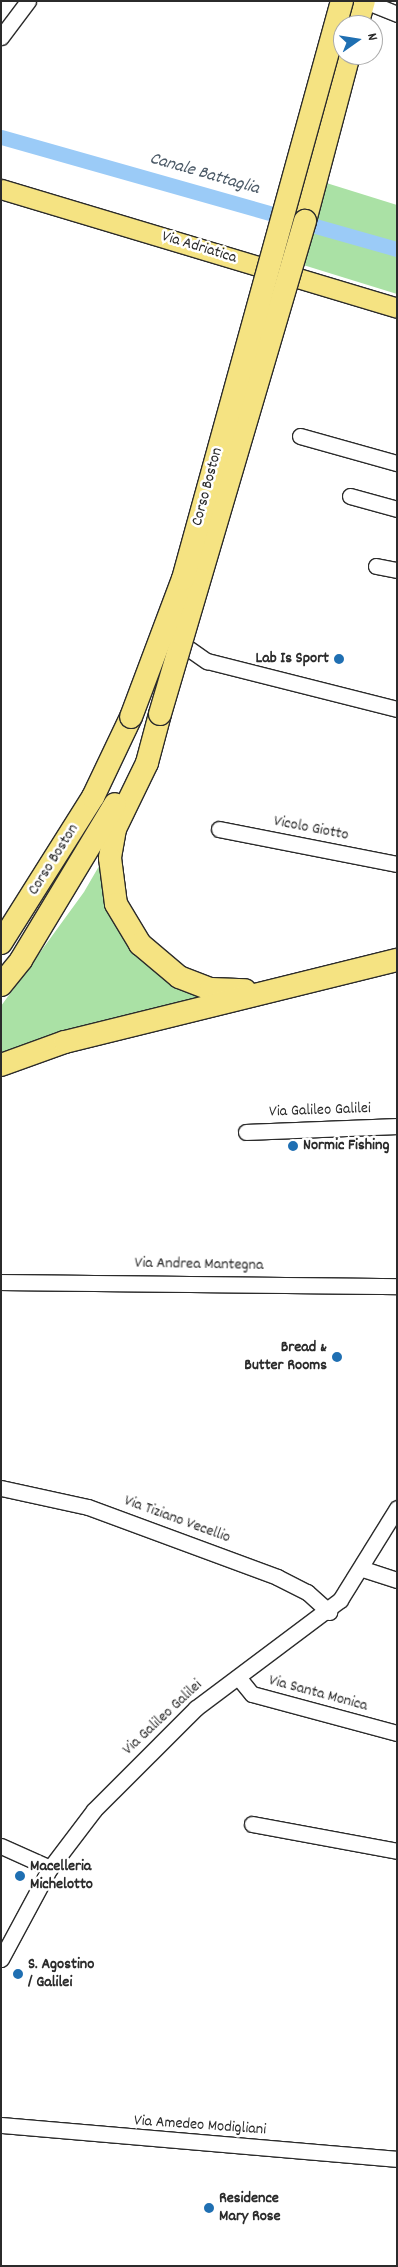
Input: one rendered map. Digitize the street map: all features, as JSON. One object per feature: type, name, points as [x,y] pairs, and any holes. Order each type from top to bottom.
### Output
[{"type":"highway","name":"Corso Boston","points":[[1,943],[93,797],[130,717],[183,579],[342,1]]},
{"type":"highway","points":[[363,15],[371,2]]},
{"type":"highway","name":"Corso Boston","points":[[1,985],[74,873],[160,714],[303,231],[346,65]]},
{"type":"highway","points":[[160,714],[147,763],[115,829],[110,858],[116,904],[140,944],[178,977],[211,989],[274,991]]},
{"type":"highway","points":[[1,1065],[65,1042],[397,960]]},
{"type":"main road","name":"Via Adriatica","points":[[1,189],[397,308]]},
{"type":"street","points":[[1,37],[28,1]]},
{"type":"street","points":[[371,2],[397,14]]},
{"type":"street","points":[[300,436],[397,463]]},
{"type":"street","points":[[350,496],[397,509]]},
{"type":"street","points":[[376,566],[397,570]]},
{"type":"street","points":[[175,639],[206,660],[397,709]]},
{"type":"street","name":"Vicolo Giotto","points":[[219,829],[397,864]]},
{"type":"street","name":"Via Galileo Galilei","points":[[246,1132],[397,1126]]},
{"type":"street","name":"Via Andrea Mantegna","points":[[1,1282],[397,1286]]},
{"type":"street","name":"Via Tiziano Vecellio","points":[[1,1488],[88,1506],[277,1576],[307,1592],[329,1612]]},
{"type":"street","name":"Via Galileo Galilei","points":[[1,1959],[8,1932],[50,1868],[94,1810],[173,1728],[238,1677],[329,1612],[363,1569],[397,1508]]},
{"type":"street","points":[[363,1569],[397,1580]]},
{"type":"street","name":"Via Santa Monica","points":[[238,1677],[252,1694],[397,1733]]},
{"type":"street","points":[[252,1824],[397,1851]]},
{"type":"street","points":[[1,1846],[50,1868]]},
{"type":"street","name":"Via Amedeo Modigliani","points":[[1,2125],[397,2159]]},
{"type":"green space","points":[[320,181],[397,205],[397,294],[300,264]]},
{"type":"green space","points":[[106,854],[107,879],[178,978],[270,992],[1,1061],[1,1006],[84,892]]},
{"type":"waterway","name":"Canale Battaglia","points":[[1,137],[397,249]]},
{"type":"place","name":"Lab Is Sport","points":[[339,659]]},
{"type":"place","name":"Normic Fishing","points":[[293,1146]]},
{"type":"place","name":"Bread & Butter Rooms","points":[[337,1357]]},
{"type":"place","name":"Macelleria Michelotto","points":[[20,1876]]},
{"type":"place","name":"S. Agostino / Galilei","points":[[18,1974]]},
{"type":"place","name":"Residence Mary Rose","points":[[209,2208]]}]
